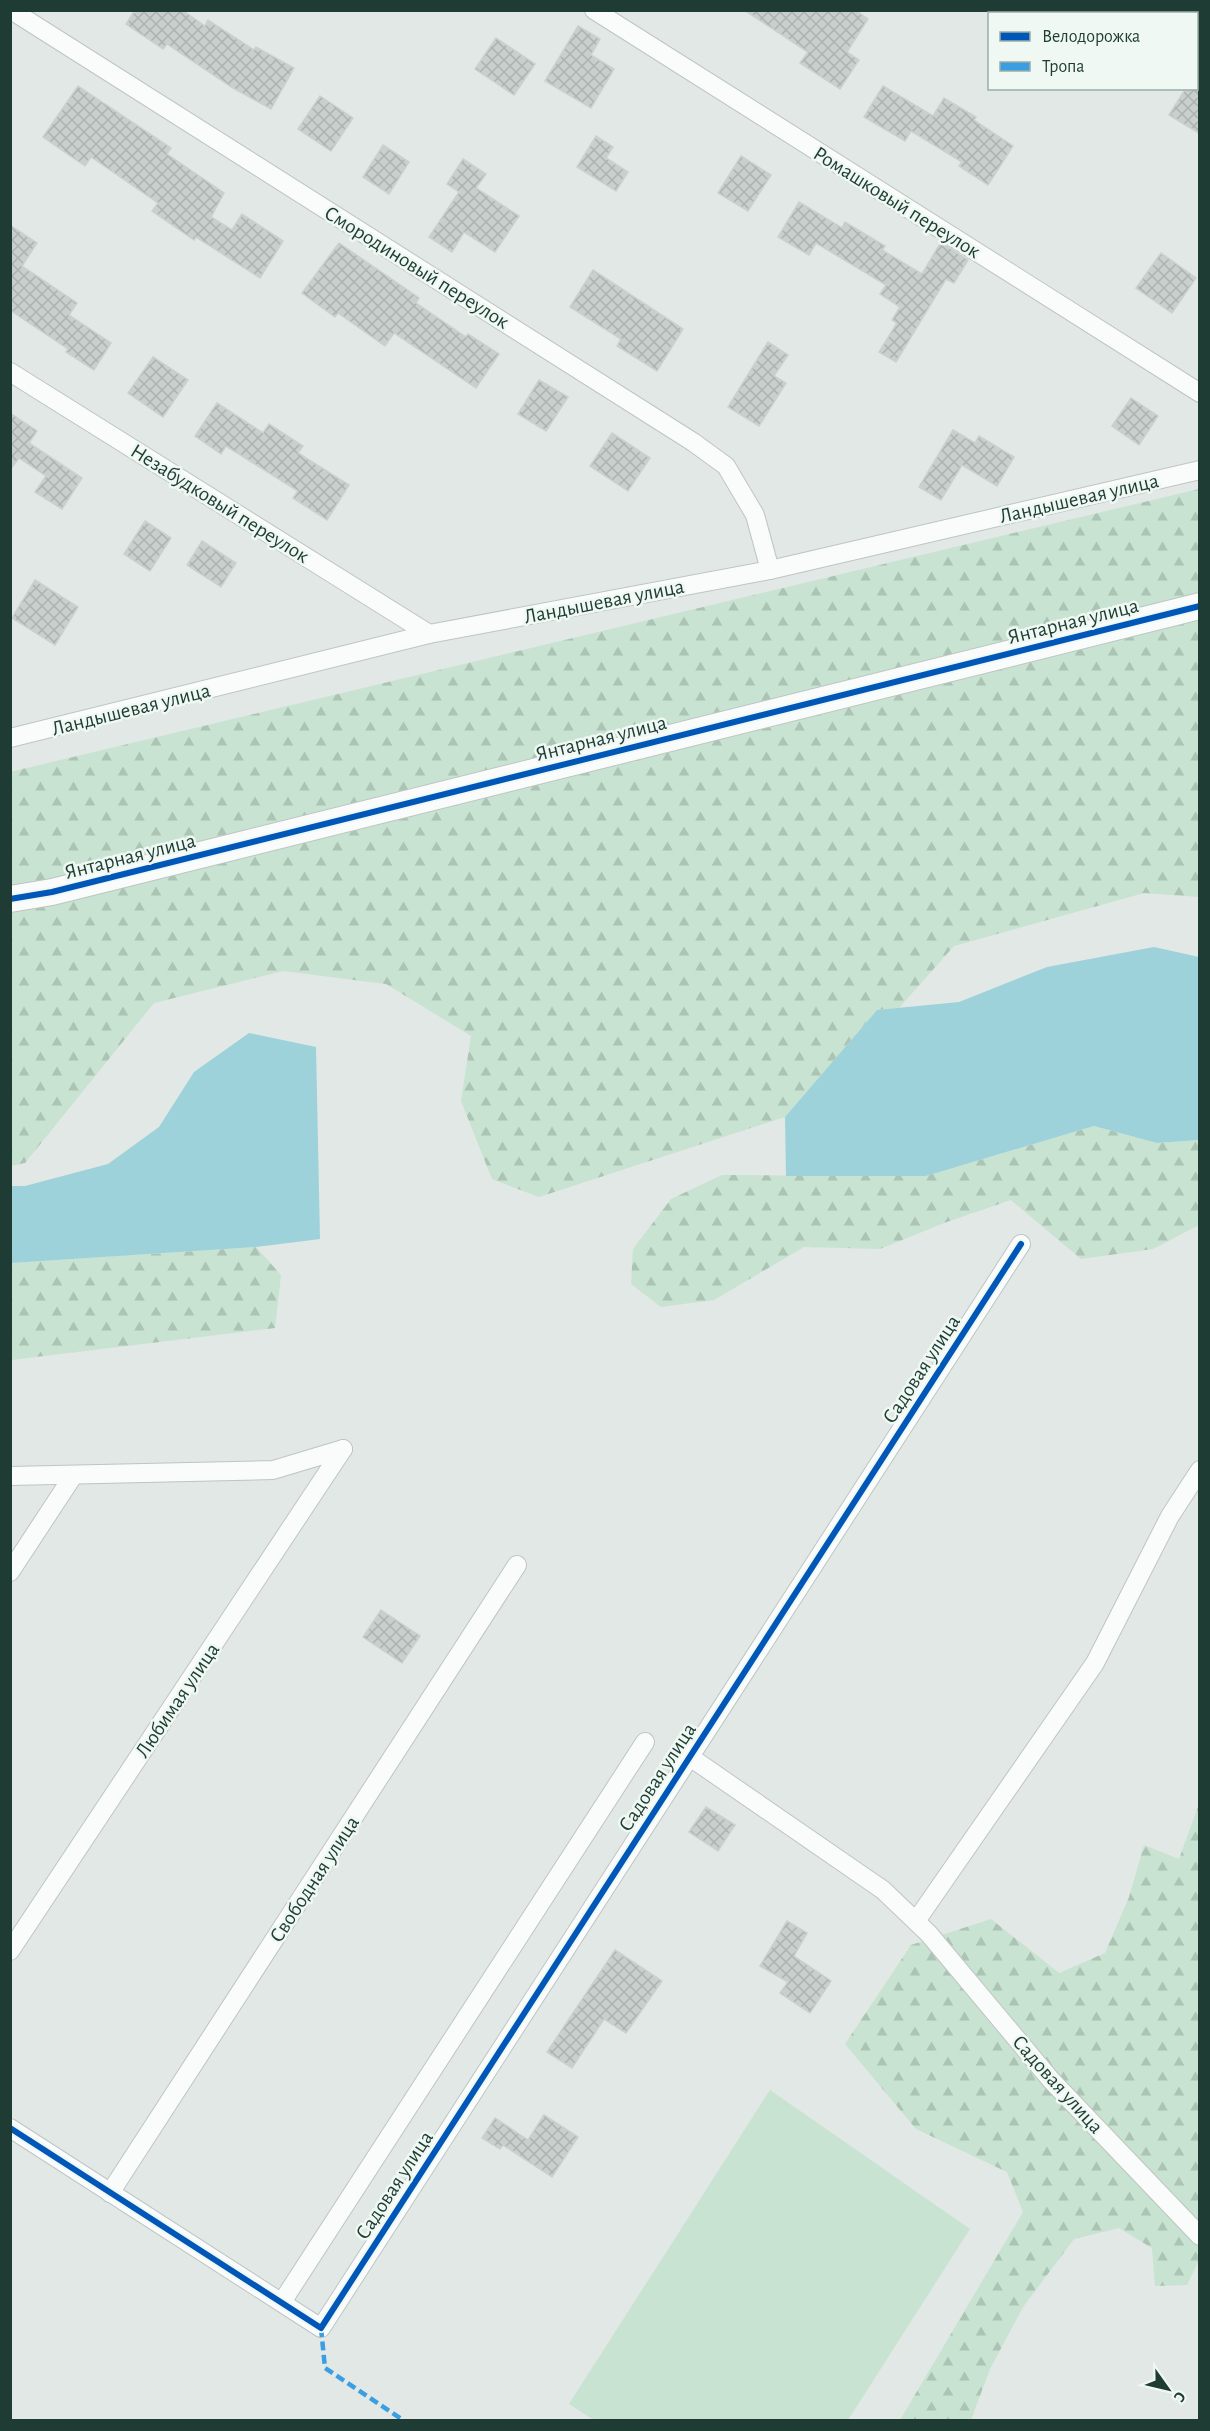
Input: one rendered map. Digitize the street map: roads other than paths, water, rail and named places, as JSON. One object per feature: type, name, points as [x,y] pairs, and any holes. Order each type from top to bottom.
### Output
[{"type":"street","name":"Смородиновый переулок","points":[[10,10],[693,442],[726,466],[755,515],[770,570]]},
{"type":"street","name":"Ромашковый переулок","points":[[594,10],[1200,393]]},
{"type":"street","name":"Незабудковый переулок","points":[[10,372],[429,634]]},
{"type":"street","name":"Ландышевая улица","points":[[10,738],[429,634],[770,570],[1200,470]]},
{"type":"street","name":"Янтарная улица","points":[[10,899],[52,892],[1200,606]]},
{"type":"street","name":"Садовая улица","points":[[645,1742],[282,2302],[321,2328],[1021,1244]]},
{"type":"street","name":"Любимая улица","points":[[10,1951],[343,1449],[273,1470],[73,1476]]},
{"type":"street","points":[[916,1921],[1095,1663],[1170,1516],[1200,1470]]},
{"type":"street","points":[[10,1476],[73,1476]]},
{"type":"street","points":[[10,1572],[73,1476]]},
{"type":"street","name":"Свободная улица","points":[[110,2193],[517,1565]]},
{"type":"street","name":"Садовая улица","points":[[690,1757],[883,1890],[929,1934],[1051,2080],[1200,2236]]},
{"type":"street","points":[[10,2128],[282,2302]]},
{"type":"water","points":[[1154,947],[1199,957],[1199,1140],[1157,1143],[1094,1126],[926,1176],[786,1176],[785,1117],[877,1010],[959,1002],[1047,967]]},
{"type":"water","points":[[249,1033],[316,1047],[320,1239],[256,1247],[11,1263],[11,1186],[25,1186],[108,1164],[159,1127],[194,1072]]}]
